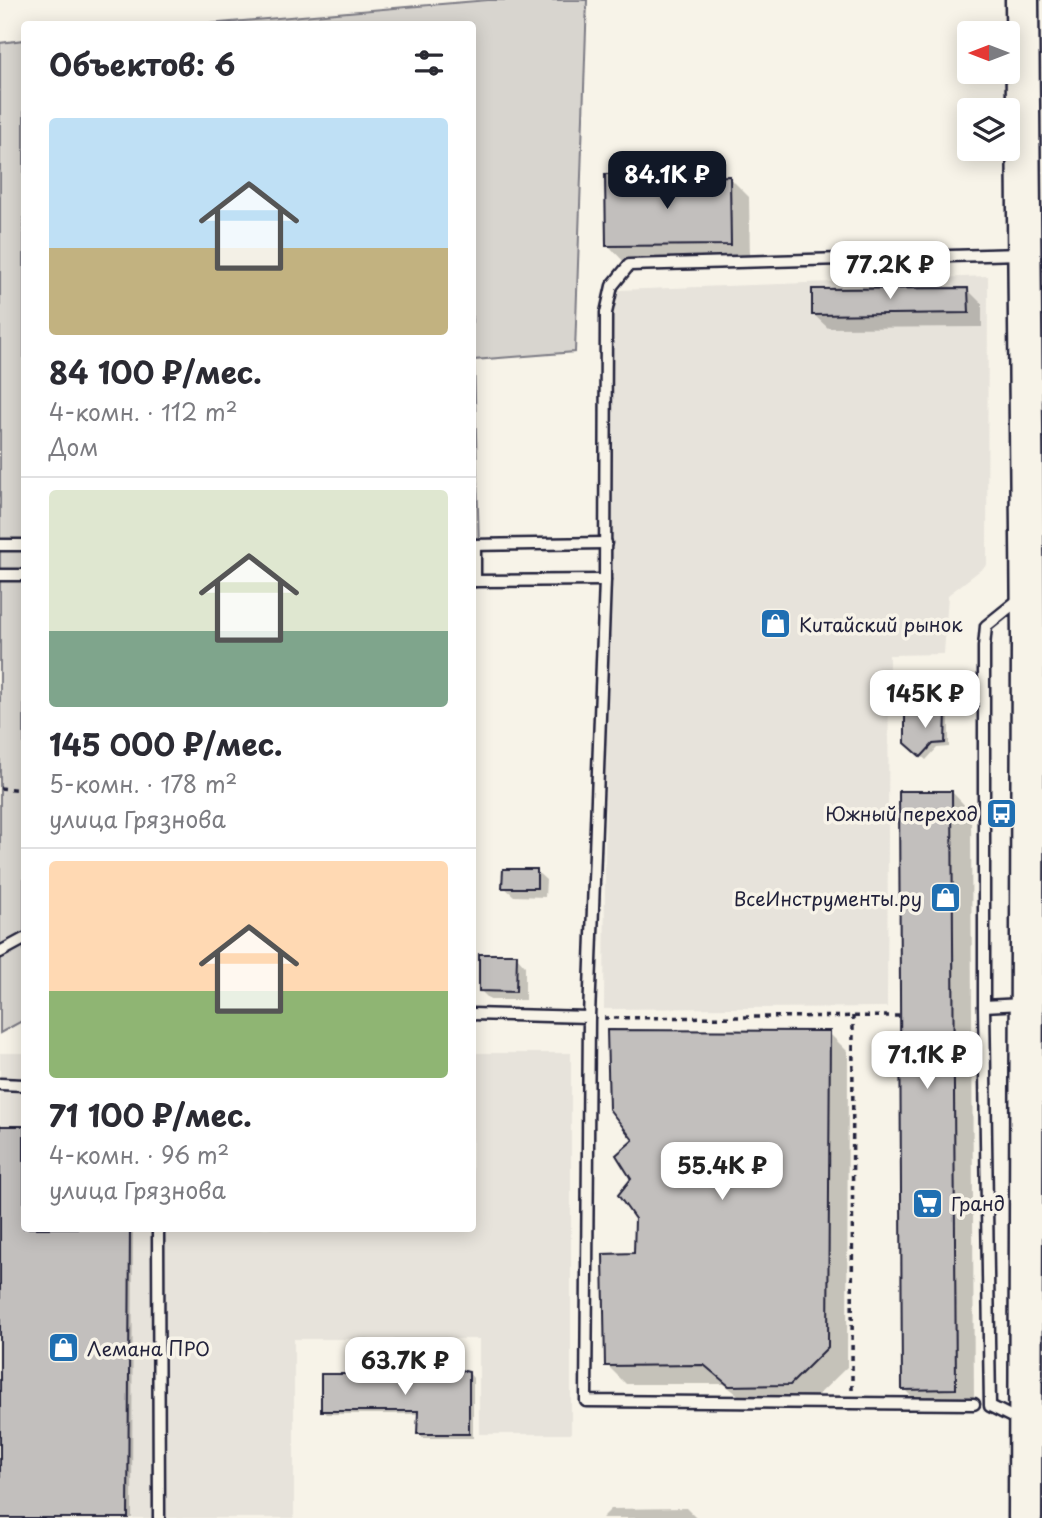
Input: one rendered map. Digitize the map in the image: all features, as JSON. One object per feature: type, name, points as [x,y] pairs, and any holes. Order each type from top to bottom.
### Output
[{"type":"main road","points":[[1023,0],[1027,593],[1025,1518]]},
{"type":"lane","points":[[974,1404],[586,1401],[589,1017],[606,543],[606,313],[612,286],[629,265],[1025,254]]},
{"type":"lane","points":[[476,545],[606,543]]},
{"type":"lane","points":[[0,545],[21,545]]},
{"type":"lane","points":[[0,575],[21,575]]},
{"type":"lane","points":[[476,581],[605,580]]},
{"type":"lane","points":[[1026,1425],[990,1406],[984,1006],[986,626],[1027,593]]},
{"type":"lane","points":[[0,952],[21,941]]},
{"type":"lane","points":[[984,1006],[1026,1004]]},
{"type":"lane","points":[[476,1014],[589,1017]]},
{"type":"lane","points":[[0,1084],[21,1085]]},
{"type":"lane","points":[[158,1232],[159,1518]]},
{"type":"path","points":[[0,788],[21,790]]},
{"type":"path","points":[[852,1402],[853,1016]]},
{"type":"path","points":[[589,1017],[900,1016]]},
{"type":"shaded area","points":[[488,0],[587,0],[575,352],[476,360],[476,21],[242,21]]},
{"type":"shaded area","points":[[21,40],[21,1022],[0,1033],[0,43]]},
{"type":"shaded area","name":"Китайский рынок","points":[[988,276],[987,565],[948,595],[944,654],[889,655],[887,1007],[604,1009],[609,312],[619,290]]},
{"type":"shaded area","points":[[476,435],[480,585],[476,585]]},
{"type":"shaded area","points":[[0,1053],[21,1053],[21,1232],[476,1232],[476,1053],[571,1053],[571,1434],[479,1434],[479,1339],[294,1339],[294,1518],[0,1518]]},
{"type":"building","points":[[653,173],[653,183],[688,183],[688,177],[730,176],[731,245],[606,246],[605,174]]},
{"type":"building","points":[[968,288],[969,313],[812,315],[812,289]]},
{"type":"building","points":[[905,711],[946,711],[945,743],[933,744],[921,757],[905,743]]},
{"type":"building","name":"Гранд","points":[[899,791],[952,791],[956,1389],[902,1390]]},
{"type":"building","points":[[503,869],[537,869],[537,888],[502,888]]},
{"type":"building","points":[[479,954],[517,954],[516,992],[479,991]]},
{"type":"building","points":[[607,1030],[830,1031],[828,1347],[790,1385],[729,1386],[704,1365],[605,1366],[603,1254],[634,1253],[635,1219],[618,1195],[631,1179],[616,1155],[633,1140],[609,1109]]},
{"type":"building","name":"Лемана ПРО","points":[[0,1126],[21,1126],[21,1232],[130,1232],[128,1518],[0,1518]]},
{"type":"building","points":[[417,1367],[448,1367],[469,1372],[469,1434],[417,1434],[418,1411],[321,1411],[321,1374],[417,1374]]},
{"type":"place","name":"Китайский рынок","points":[[776,624]]},
{"type":"place","name":"Южный переход","points":[[1001,813]]},
{"type":"place","name":"ВсеИнструменты.ру","points":[[945,898]]},
{"type":"place","name":"Гранд","points":[[928,1203]]},
{"type":"place","name":"Лемана ПРО","points":[[64,1348]]}]
